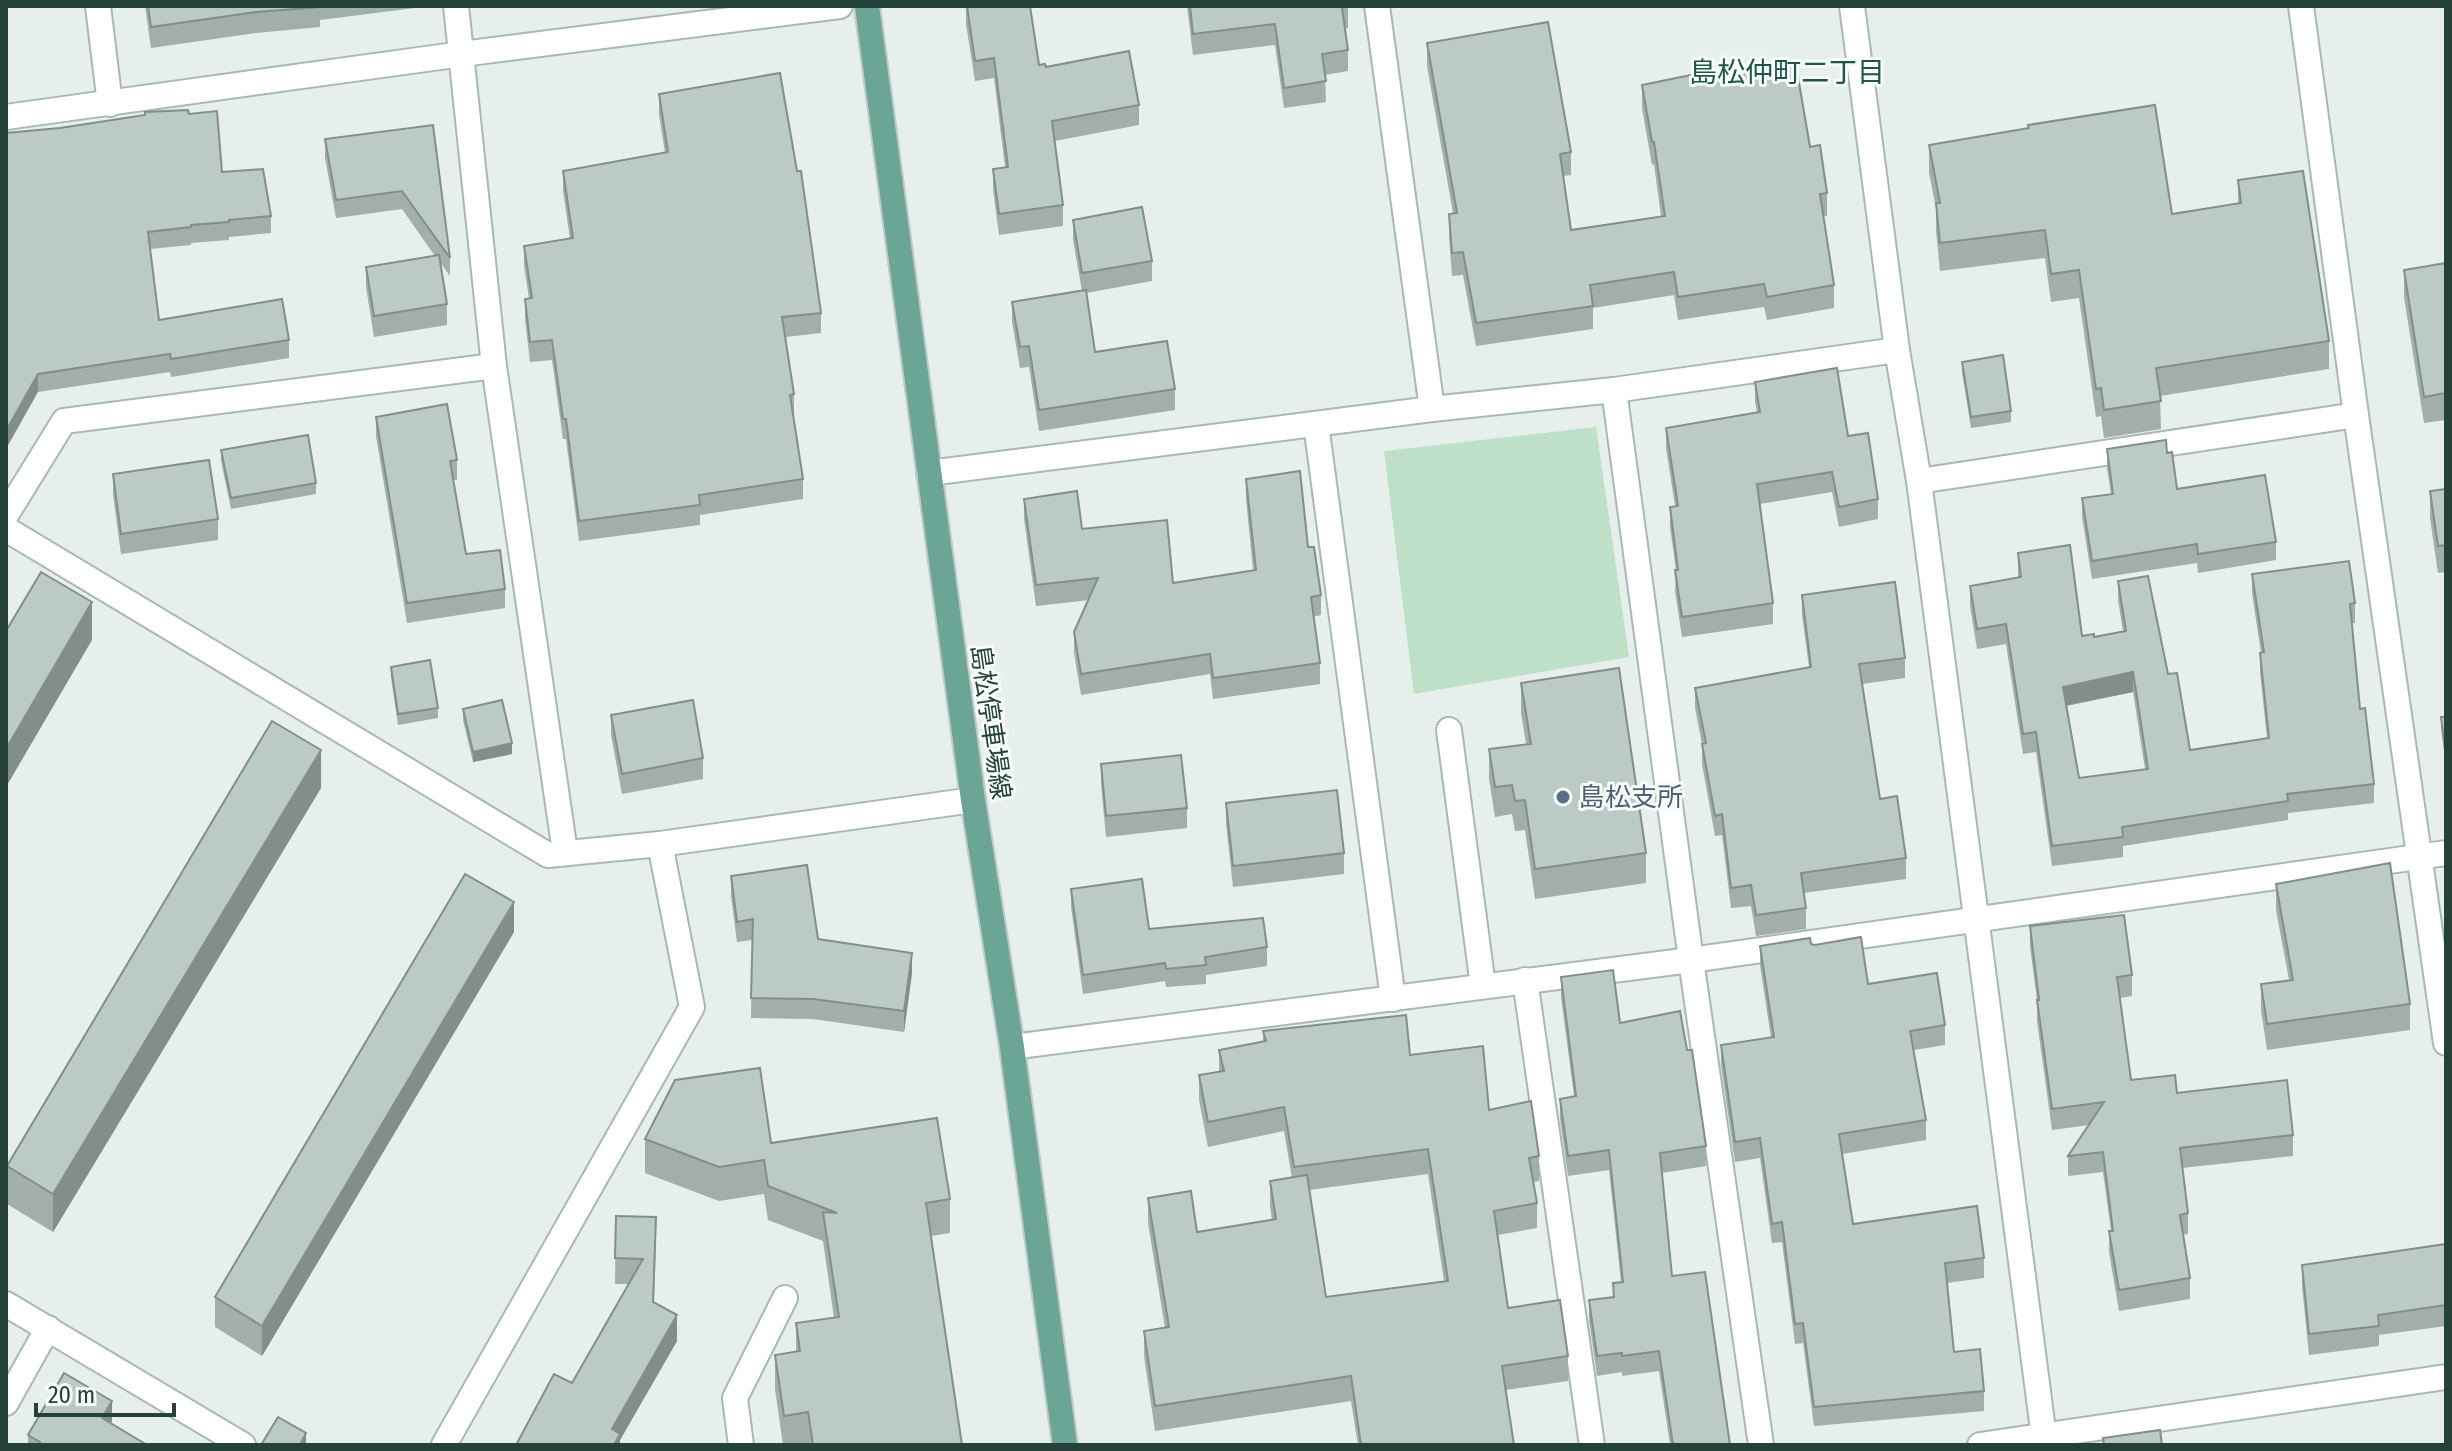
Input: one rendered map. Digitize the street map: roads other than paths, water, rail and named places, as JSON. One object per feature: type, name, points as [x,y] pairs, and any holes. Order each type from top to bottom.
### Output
[{"type":"main road","name":"島松停車場線","points":[[867,6],[973,800],[1012,1047],[1065,1445]]},
{"type":"street","points":[[98,6],[110,104]]},
{"type":"street","points":[[456,6],[494,366],[565,852]]},
{"type":"street","points":[[6,117],[840,6]]},
{"type":"street","points":[[1377,6],[1432,409]]},
{"type":"street","points":[[1852,6],[1897,350],[1919,481],[2044,1440]]},
{"type":"street","points":[[2301,6],[2446,1043]]},
{"type":"street","points":[[929,473],[1432,409],[1614,390],[1897,350]]},
{"type":"street","points":[[6,515],[64,421],[494,366]]},
{"type":"street","points":[[1614,390],[1761,1445]]},
{"type":"street","points":[[1919,481],[2356,415]]},
{"type":"street","points":[[1316,424],[1393,999]]},
{"type":"street","points":[[6,529],[548,855],[660,844],[973,800]]},
{"type":"street","points":[[1449,730],[1483,986]]},
{"type":"street","points":[[444,1445],[692,1007],[660,844]]},
{"type":"street","points":[[1012,1047],[1691,960],[2446,853]]},
{"type":"street","points":[[1525,980],[1592,1445]]},
{"type":"street","points":[[741,1445],[735,1398],[785,1298]]},
{"type":"street","points":[[6,1304],[243,1445]]},
{"type":"street","points":[[6,1403],[48,1328]]},
{"type":"street","points":[[1980,1445],[2044,1440],[2446,1377]]},
{"type":"place","name":"島松支所","points":[[1563,797]]},
{"type":"district","name":"島松仲町二丁目","points":[[1787,72]]}]
